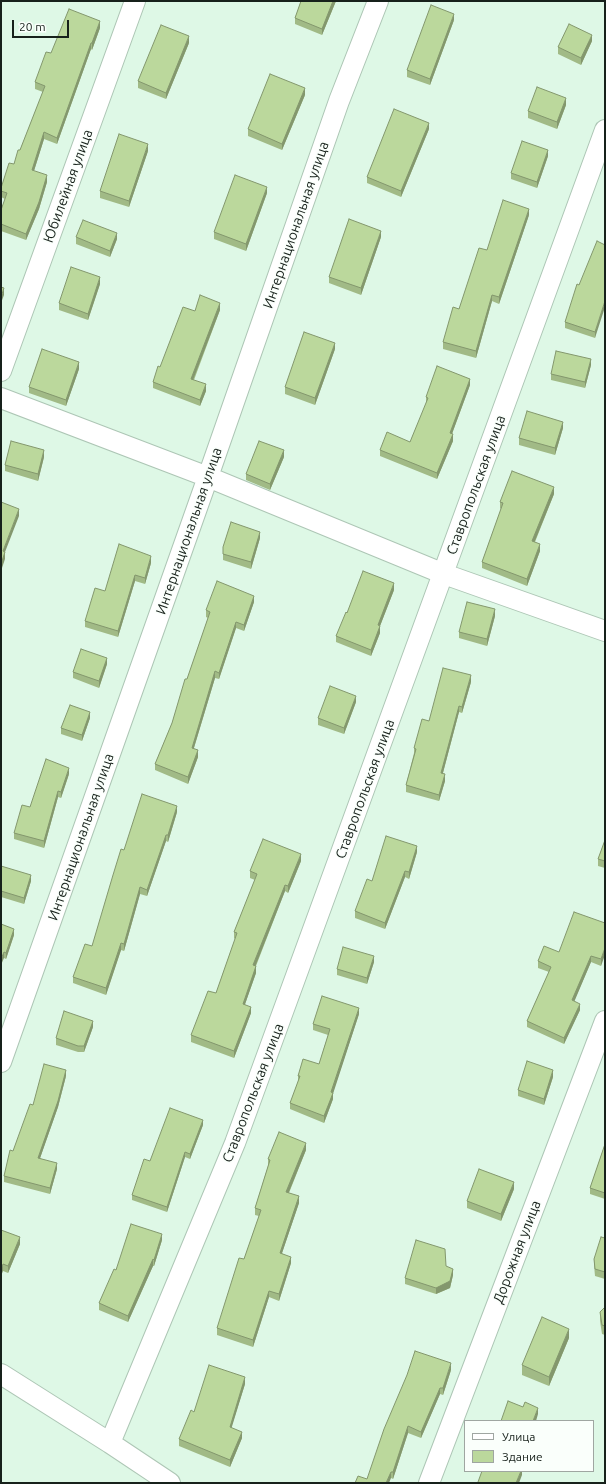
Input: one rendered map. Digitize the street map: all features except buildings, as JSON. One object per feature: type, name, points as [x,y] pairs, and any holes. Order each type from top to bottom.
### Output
[{"type":"street","name":"Юбилейная улица","points":[[1,371],[134,1]]},
{"type":"street","name":"Интернациональная улица","points":[[1,1062],[339,101],[378,1]]},
{"type":"street","name":"Ставропольская улица","points":[[110,1442],[235,1143],[605,130]]},
{"type":"street","points":[[1,398],[208,476],[444,574],[605,631]]},
{"type":"street","name":"Дорожная улица","points":[[429,1483],[605,1020]]},
{"type":"street","points":[[1,1374],[110,1442],[170,1483]]}]
